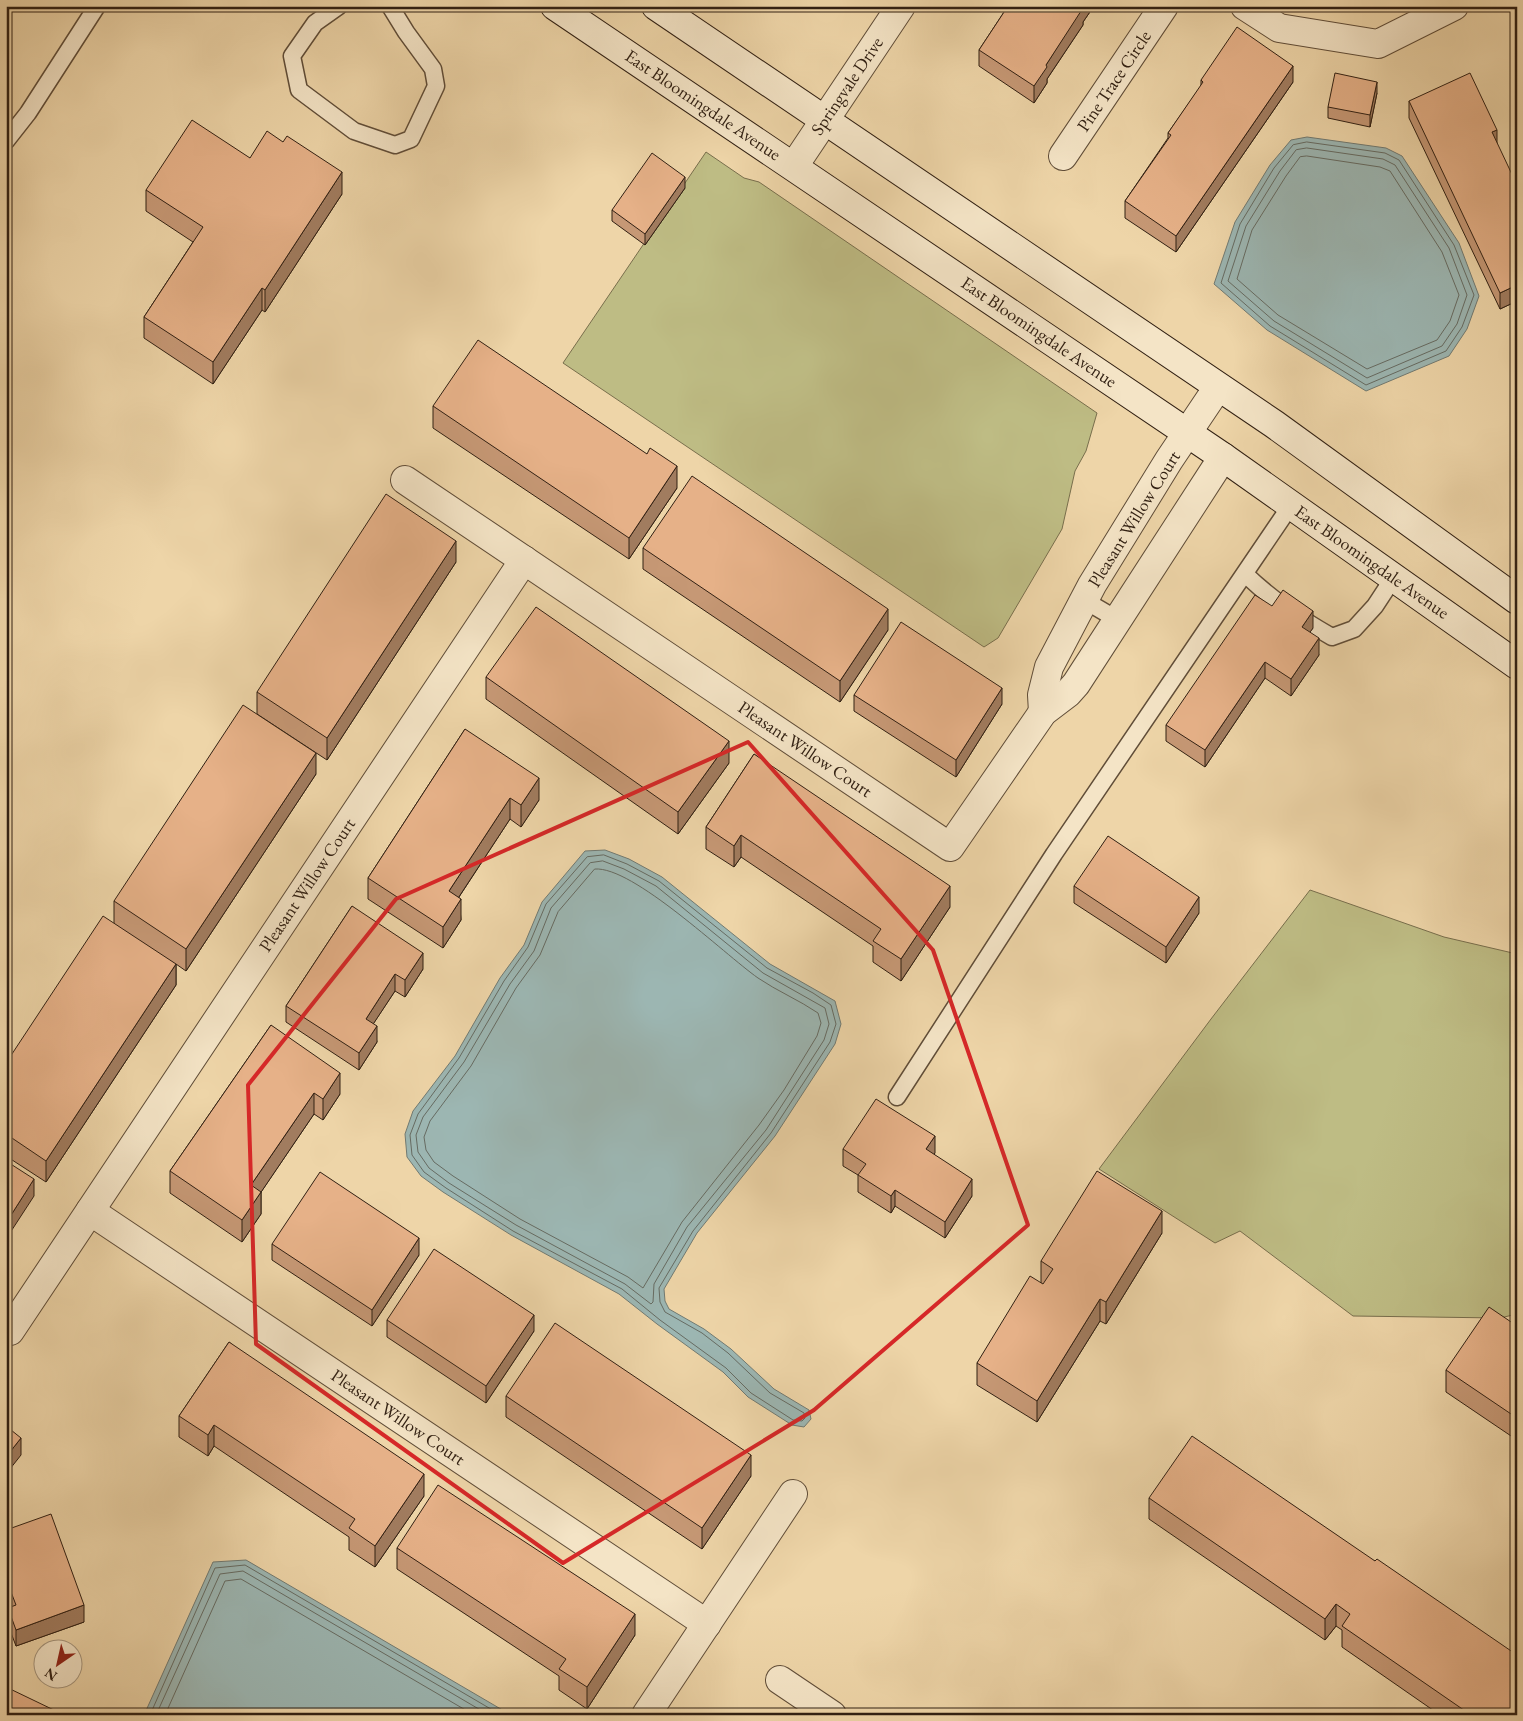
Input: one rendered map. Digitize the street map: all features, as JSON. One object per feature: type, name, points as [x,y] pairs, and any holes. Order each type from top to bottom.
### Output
[{"type":"street","name":"East Bloomingdale Avenue","points":[[555,6],[1224,457],[1517,666]]},
{"type":"street","points":[[656,6],[1218,387],[1517,600]]},
{"type":"street","name":"Springvale Drive","points":[[794,166],[901,6]]},
{"type":"street","name":"Pine Trace Circle","points":[[1063,156],[1164,6]]},
{"type":"street","points":[[1244,6],[1279,28],[1378,44],[1454,6]]},
{"type":"street","name":"Pleasant Willow Court","points":[[1043,712],[1042,695],[1049,667],[1084,600],[1114,548],[1218,387]]},
{"type":"street","name":"Pleasant Willow Court","points":[[405,480],[950,847],[1043,712],[1068,694],[1224,457]]},
{"type":"street","name":"Pleasant Willow Court","points":[[10,1331],[524,560]]},
{"type":"street","name":"Pleasant Willow Court","points":[[90,1211],[707,1624]]},
{"type":"street","points":[[646,1715],[793,1494]]},
{"type":"street","points":[[780,1680],[832,1715]]},
{"type":"lane","points":[[6,141],[28,113],[97,6]]},
{"type":"lane","points":[[339,6],[315,22],[292,56],[298,90],[354,130],[395,145],[411,138],[436,86],[433,69],[390,6]]},
{"type":"lane","points":[[897,1097],[1054,854],[1291,505]]},
{"type":"lane","points":[[1245,574],[1277,603],[1332,637],[1354,629],[1375,606],[1394,577]]},
{"type":"lane","points":[[1084,600],[1118,620]]},
{"type":"highlighted area","points":[[748,742],[933,950],[1028,1225],[814,1410],[563,1563],[256,1344],[248,1085],[396,899]]},
{"type":"shaded area","points":[[706,152],[744,178],[759,182],[1097,413],[1086,451],[1075,471],[1062,529],[998,638],[984,647],[563,363]]},
{"type":"shaded area","points":[[1310,890],[1444,937],[1517,954],[1517,1314],[1500,1318],[1353,1316],[1240,1231],[1215,1243],[1099,1169]]},
{"type":"water","points":[[1307,137],[1386,148],[1402,156],[1459,243],[1479,296],[1467,329],[1449,356],[1366,391],[1267,330],[1214,284],[1235,222],[1270,165],[1291,140]]},
{"type":"water","points":[[605,850],[629,859],[662,877],[770,964],[835,1001],[841,1024],[835,1044],[775,1136],[697,1233],[664,1289],[665,1301],[669,1309],[704,1329],[731,1349],[774,1389],[809,1410],[811,1419],[804,1427],[792,1425],[748,1397],[723,1372],[619,1294],[511,1235],[443,1192],[421,1176],[407,1157],[405,1134],[413,1111],[455,1056],[500,978],[524,945],[542,902],[585,851]]},
{"type":"water","points":[[246,1560],[511,1715],[144,1715],[213,1562]]},
{"type":"building","points":[[1008,6],[1083,6],[1034,86],[979,50]]},
{"type":"building","points":[[1237,27],[1293,66],[1176,236],[1125,201],[1171,135],[1168,133],[1203,82],[1201,80]]},
{"type":"building","points":[[1335,73],[1377,82],[1370,115],[1328,107]]},
{"type":"building","points":[[1470,73],[1497,130],[1492,132],[1517,185],[1517,285],[1500,293],[1409,101]]},
{"type":"building","points":[[192,120],[250,158],[267,131],[283,142],[287,136],[342,172],[265,290],[262,288],[213,362],[144,317],[203,227],[146,190]]},
{"type":"building","points":[[652,153],[685,177],[645,234],[612,210]]},
{"type":"building","points":[[478,340],[647,454],[650,448],[677,466],[629,538],[433,406]]},
{"type":"building","points":[[692,476],[888,609],[840,681],[643,548]]},
{"type":"building","points":[[386,494],[456,541],[327,738],[257,692]]},
{"type":"building","points":[[1283,590],[1313,611],[1302,627],[1319,638],[1291,679],[1265,662],[1205,750],[1166,725],[1255,595],[1272,606]]},
{"type":"building","points":[[536,607],[729,741],[678,812],[486,677]]},
{"type":"building","points":[[901,622],[1002,688],[956,760],[854,695]]},
{"type":"building","points":[[243,705],[316,753],[186,949],[114,901]]},
{"type":"building","points":[[465,729],[539,778],[521,805],[510,798],[449,891],[461,899],[443,927],[368,878]]},
{"type":"building","points":[[754,754],[950,886],[901,959],[873,941],[881,929],[741,835],[734,846],[706,827]]},
{"type":"building","points":[[1108,836],[1199,897],[1166,947],[1074,886]]},
{"type":"building","points":[[352,906],[423,953],[405,980],[395,974],[366,1019],[377,1026],[359,1053],[286,1006]]},
{"type":"building","points":[[103,916],[176,964],[46,1161],[6,1134],[6,1063]]},
{"type":"building","points":[[271,1025],[340,1073],[323,1099],[314,1093],[251,1185],[261,1192],[242,1220],[170,1171]]},
{"type":"building","points":[[876,1099],[935,1136],[926,1149],[972,1179],[945,1222],[895,1190],[891,1196],[858,1175],[866,1164],[843,1149]]},
{"type":"building","points":[[6,1161],[34,1179],[6,1223]]},
{"type":"building","points":[[1097,1171],[1162,1211],[1106,1302],[1100,1299],[1037,1401],[977,1363],[1030,1276],[1043,1284],[1053,1269],[1041,1261]]},
{"type":"building","points":[[320,1172],[419,1238],[372,1310],[272,1244]]},
{"type":"building","points":[[434,1249],[534,1315],[486,1386],[387,1320]]},
{"type":"building","points":[[1489,1307],[1517,1326],[1517,1418],[1446,1370]]},
{"type":"building","points":[[555,1323],[751,1455],[702,1528],[506,1396]]},
{"type":"building","points":[[229,1342],[424,1474],[375,1546],[349,1528],[355,1519],[214,1425],[208,1435],[179,1416]]},
{"type":"building","points":[[6,1426],[21,1438],[6,1457]]},
{"type":"building","points":[[1192,1436],[1517,1655],[1517,1715],[1471,1715],[1342,1626],[1350,1614],[1336,1604],[1325,1619],[1149,1498]]},
{"type":"building","points":[[438,1485],[635,1614],[587,1687],[559,1669],[566,1659],[397,1548]]},
{"type":"building","points":[[51,1514],[84,1605],[16,1630],[8,1608],[16,1605],[11,1592],[6,1594],[6,1583],[9,1582],[6,1575],[6,1530]]},
{"type":"building","points":[[6,1687],[58,1712],[57,1715],[6,1715]]}]
